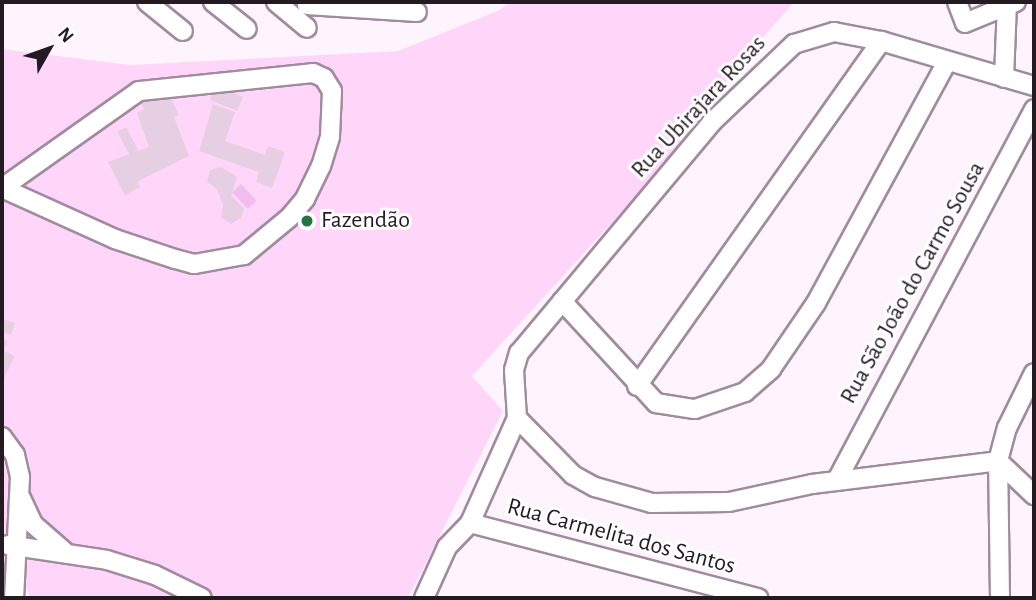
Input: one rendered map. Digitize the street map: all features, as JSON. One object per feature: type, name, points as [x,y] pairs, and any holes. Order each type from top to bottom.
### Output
[{"type":"street","points":[[146,2],[183,30]]},
{"type":"street","points":[[214,2],[247,29]]},
{"type":"street","points":[[276,2],[307,28],[307,4],[417,12]]},
{"type":"street","points":[[957,2],[965,23],[1011,3],[1004,78]]},
{"type":"street","name":"Rua Ubirajara Rosas","points":[[517,418],[515,360],[711,123],[794,44],[823,32],[881,41],[1034,86]]},
{"type":"street","points":[[637,386],[881,41]]},
{"type":"street","points":[[562,302],[637,386],[666,407],[695,409],[731,400],[771,369],[816,303],[947,62]]},
{"type":"street","points":[[319,74],[332,91],[328,143],[305,199],[290,217],[244,255],[219,262],[194,264],[150,251],[2,188],[125,98],[150,88],[319,74]]},
{"type":"street","name":"Rua São João do Carmo Sousa","points":[[837,480],[1034,109]]},
{"type":"street","points":[[1000,598],[998,461],[1007,428],[1034,373]]},
{"type":"street","points":[[424,598],[447,547],[470,523],[517,418],[573,475],[595,487],[652,503],[730,502],[837,480],[998,461]]},
{"type":"street","points":[[3,439],[19,467],[20,496],[9,590]]},
{"type":"street","points":[[3,439],[13,546]]},
{"type":"street","points":[[998,461],[1034,495]]},
{"type":"street","points":[[20,496],[33,524],[64,551]]},
{"type":"street","name":"Rua Carmelita dos Santos","points":[[470,523],[758,598]]},
{"type":"street","points":[[13,546],[64,551],[155,575],[202,598]]},
{"type":"shaded area","name":"Fazendão","points":[[510,2],[794,2],[738,66],[687,140],[472,376],[503,411],[408,598],[30,598],[24,581],[2,578],[2,49],[130,65],[398,51],[500,10]]},
{"type":"shaded area","points":[[241,184],[257,201],[248,209],[232,192]]},
{"type":"building","points":[[215,86],[243,97],[238,111],[210,100]]},
{"type":"building","points":[[159,92],[172,100],[179,115],[174,117],[189,156],[138,181],[140,187],[125,196],[108,162],[149,147],[137,113],[144,109],[140,101]]},
{"type":"building","points":[[213,104],[235,112],[225,141],[265,155],[268,146],[285,152],[272,188],[256,182],[259,172],[199,151]]},
{"type":"building","points":[[126,127],[138,150],[129,155],[117,132]]},
{"type":"building","points":[[221,167],[237,177],[231,196],[244,208],[241,218],[231,224],[221,217],[223,205],[217,189],[207,182],[210,170]]},
{"type":"building","points":[[3,319],[15,323],[11,335],[2,332]]},
{"type":"building","points":[[2,339],[7,341],[4,351],[15,356],[2,382]]},
{"type":"place","name":"Fazendão","points":[[307,221]]}]
